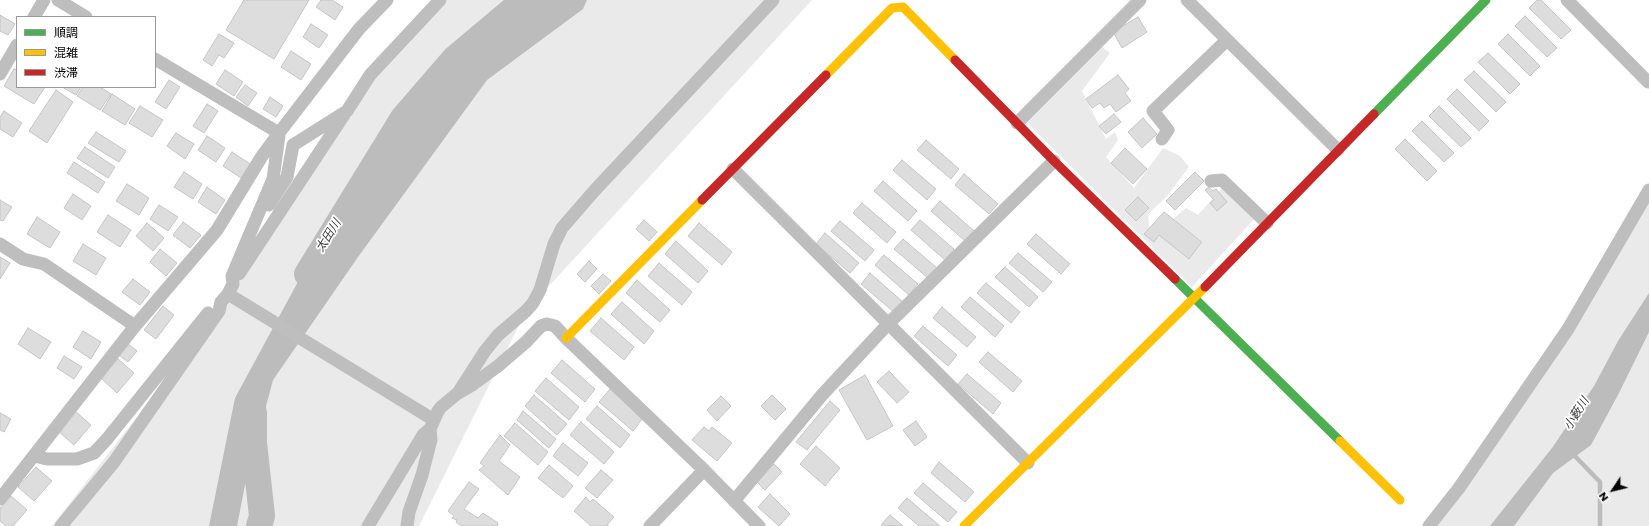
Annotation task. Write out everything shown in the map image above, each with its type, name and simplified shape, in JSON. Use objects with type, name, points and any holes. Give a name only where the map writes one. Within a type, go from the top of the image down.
[{"type":"street","points":[[35,16],[44,0]]},
{"type":"street","points":[[58,0],[84,16]]},
{"type":"street","points":[[0,499],[135,326],[216,230],[262,156],[359,28],[387,0]]},
{"type":"street","points":[[61,526],[114,462],[219,311],[370,75],[440,0]]},
{"type":"street","points":[[458,393],[485,351],[498,336],[533,303],[540,290],[554,244],[562,228],[773,0]]},
{"type":"street","points":[[1016,123],[1140,0]]},
{"type":"street","points":[[1187,0],[1338,150]]},
{"type":"street","points":[[964,526],[1194,298],[1486,0]]},
{"type":"street","points":[[1567,0],[1648,82]]},
{"type":"street","points":[[566,338],[892,8],[903,6],[1054,161],[1400,500]]},
{"type":"street","points":[[1162,139],[1168,130],[1153,112],[1227,40]]},
{"type":"street","points":[[0,74],[16,47]]},
{"type":"street","points":[[156,60],[279,134]]},
{"type":"street","points":[[249,235],[286,177],[293,145],[347,110]]},
{"type":"street","points":[[34,456],[47,459],[77,459],[94,453],[107,439],[214,305],[229,294],[232,276],[273,179],[279,134]]},
{"type":"street","points":[[734,501],[822,394],[888,324],[1054,161]]},
{"type":"street","points":[[733,169],[1028,463]]},
{"type":"street","points":[[1211,181],[1222,180],[1267,223]]},
{"type":"street","points":[[1429,526],[1459,488],[1568,329],[1649,190]]},
{"type":"street","points":[[0,244],[23,259],[44,264],[135,326]]},
{"type":"street","points":[[229,294],[430,421]]},
{"type":"street","points":[[368,526],[430,421],[438,411],[458,393],[472,385],[498,366],[526,342],[541,326],[547,324],[555,326],[704,470],[759,526]]},
{"type":"street","points":[[407,526],[409,512],[422,475],[431,440],[430,421]]},
{"type":"street","points":[[650,526],[704,470]]},
{"type":"shaded area","points":[[440,0],[812,0],[526,311],[419,526],[52,526],[219,311],[370,75]]},
{"type":"shaded area","points":[[1097,43],[1110,53],[1082,91],[1106,139],[1115,132],[1118,140],[1106,157],[1134,188],[1163,148],[1180,156],[1189,167],[1167,196],[1148,214],[1149,226],[1189,259],[1203,242],[1173,219],[1186,208],[1198,215],[1223,187],[1255,218],[1192,287],[1025,121]]},
{"type":"shaded area","points":[[1649,195],[1649,526],[1427,526],[1479,458]]},
{"type":"water","points":[[518,0],[587,0],[583,9],[487,80],[358,257],[273,380],[245,485],[237,526],[209,526],[235,398],[300,278],[417,117]]},
{"type":"water","name":"小薮川","points":[[1649,293],[1649,332],[1591,445],[1553,473],[1514,526],[1490,526],[1552,448],[1594,386],[1618,341]]},
{"type":"building","points":[[244,0],[309,0],[274,59],[226,30]]},
{"type":"building","points":[[321,0],[332,0],[343,7],[335,20],[316,7]]},
{"type":"building","points":[[1537,0],[1541,0],[1571,30],[1561,39],[1529,8]]},
{"type":"building","points":[[0,15],[15,24],[8,35],[0,31]]},
{"type":"building","points":[[1525,16],[1557,48],[1547,57],[1515,26]]},
{"type":"building","points":[[1138,17],[1147,32],[1122,48],[1113,32]]},
{"type":"building","points":[[311,24],[328,35],[319,48],[303,37]]},
{"type":"building","points":[[219,34],[234,43],[224,58],[219,55],[212,66],[203,60]]},
{"type":"building","points":[[1508,34],[1540,66],[1530,76],[1498,44]]},
{"type":"building","points":[[291,51],[311,64],[301,80],[281,67]]},
{"type":"building","points":[[1488,53],[1520,84],[1510,94],[1478,62]]},
{"type":"building","points":[[14,69],[16,70],[16,88],[44,88],[34,104],[4,86]]},
{"type":"building","points":[[225,70],[243,82],[234,96],[216,84]]},
{"type":"building","points":[[1474,71],[1506,102],[1496,112],[1464,80]]},
{"type":"building","points":[[1118,75],[1129,89],[1125,93],[1131,101],[1116,112],[1110,104],[1104,108],[1100,103],[1092,108],[1086,99]]},
{"type":"building","points":[[169,80],[180,87],[166,109],[155,102]]},
{"type":"building","points":[[245,85],[257,93],[248,106],[236,97]]},
{"type":"building","points":[[64,88],[80,88],[76,95]]},
{"type":"building","points":[[82,88],[102,88],[111,94],[100,110],[77,96]]},
{"type":"building","points":[[1457,89],[1489,121],[1479,131],[1447,99]]},
{"type":"building","points":[[56,90],[73,102],[47,143],[29,131]]},
{"type":"building","points":[[112,94],[135,109],[125,125],[102,111]]},
{"type":"building","points":[[270,97],[283,106],[276,117],[263,109]]},
{"type":"building","points":[[207,104],[218,111],[204,133],[193,126]]},
{"type":"building","points":[[140,106],[163,120],[152,137],[129,123]]},
{"type":"building","points":[[1439,106],[1471,138],[1461,147],[1429,116]]},
{"type":"building","points":[[4,111],[22,123],[13,137],[0,129],[0,117]]},
{"type":"building","points":[[1114,114],[1121,122],[1106,134],[1099,126]]},
{"type":"building","points":[[1143,118],[1157,134],[1142,148],[1128,132]]},
{"type":"building","points":[[1422,121],[1454,153],[1444,162],[1412,131]]},
{"type":"building","points":[[96,132],[126,151],[119,162],[88,143]]},
{"type":"building","points":[[176,133],[194,144],[185,159],[167,146]]},
{"type":"building","points":[[207,136],[225,148],[216,162],[198,150]]},
{"type":"building","points":[[1405,139],[1437,171],[1427,181],[1395,149]]},
{"type":"building","points":[[926,140],[959,169],[951,179],[917,150]]},
{"type":"building","points":[[85,147],[115,167],[108,178],[77,158]]},
{"type":"building","points":[[1125,148],[1147,169],[1133,184],[1111,163]]},
{"type":"building","points":[[232,152],[250,164],[241,178],[223,166]]},
{"type":"building","points":[[902,160],[936,189],[927,200],[893,170]]},
{"type":"building","points":[[74,162],[105,182],[98,193],[67,173]]},
{"type":"building","points":[[184,172],[202,184],[193,199],[174,187]]},
{"type":"building","points":[[1195,172],[1204,181],[1175,210],[1166,201]]},
{"type":"building","points":[[964,174],[998,204],[989,214],[955,185]]},
{"type":"building","points":[[883,181],[917,211],[908,221],[874,191]]},
{"type":"building","points":[[127,184],[149,198],[139,215],[116,201]]},
{"type":"building","points":[[207,187],[225,200],[216,214],[198,202]]},
{"type":"building","points":[[1209,187],[1213,191],[1216,189],[1227,202],[1217,211],[1210,203],[1214,200],[1205,190]]},
{"type":"building","points":[[73,194],[91,206],[82,220],[64,208]]},
{"type":"building","points":[[1138,197],[1149,208],[1136,221],[1125,210]]},
{"type":"building","points":[[0,200],[12,207],[3,221],[0,220]]},
{"type":"building","points":[[940,201],[974,231],[965,241],[931,211]]},
{"type":"building","points":[[862,203],[896,232],[887,243],[853,213]]},
{"type":"building","points":[[159,205],[178,217],[168,231],[150,219]]},
{"type":"building","points":[[1164,212],[1202,242],[1189,259],[1159,235],[1154,242],[1144,234]]},
{"type":"building","points":[[108,215],[131,230],[120,247],[97,232]]},
{"type":"building","points":[[37,217],[60,232],[50,248],[27,234]]},
{"type":"building","points":[[644,220],[657,232],[649,241],[636,229]]},
{"type":"building","points":[[920,220],[954,249],[945,260],[911,230]]},
{"type":"building","points":[[840,221],[874,250],[865,261],[831,231]]},
{"type":"building","points":[[183,222],[201,235],[190,248],[173,235]]},
{"type":"building","points":[[147,223],[164,238],[153,251],[136,236]]},
{"type":"building","points":[[699,223],[732,252],[722,265],[688,236]]},
{"type":"building","points":[[825,233],[859,263],[850,273],[816,244]]},
{"type":"building","points":[[1036,234],[1070,264],[1061,274],[1027,244]]},
{"type":"building","points":[[903,239],[937,268],[928,278],[894,249]]},
{"type":"building","points":[[676,241],[708,271],[698,283],[665,254]]},
{"type":"building","points":[[83,244],[106,258],[96,275],[73,261]]},
{"type":"building","points":[[160,249],[177,263],[166,276],[150,262]]},
{"type":"building","points":[[1018,253],[1052,282],[1043,292],[1009,263]]},
{"type":"building","points":[[884,255],[918,284],[909,295],[875,265]]},
{"type":"building","points":[[0,257],[10,263],[0,279]]},
{"type":"building","points":[[589,261],[597,269],[585,282],[577,274]]},
{"type":"building","points":[[659,263],[692,292],[682,305],[648,276]]},
{"type":"building","points":[[1005,267],[1038,297],[1029,307],[995,277]]},
{"type":"building","points":[[870,273],[904,303],[895,313],[861,284]]},
{"type":"building","points":[[603,274],[611,281],[599,294],[591,286]]},
{"type":"building","points":[[133,279],[150,292],[140,305],[122,292]]},
{"type":"building","points":[[637,280],[670,310],[660,322],[626,293]]},
{"type":"building","points":[[986,283],[1020,312],[1011,323],[977,293]]},
{"type":"building","points":[[970,297],[1004,326],[995,337],[961,307]]},
{"type":"building","points":[[622,302],[654,331],[644,344],[611,314]]},
{"type":"building","points":[[163,306],[174,315],[156,339],[144,330]]},
{"type":"building","points":[[942,307],[976,337],[967,347],[933,318]]},
{"type":"building","points":[[601,318],[634,347],[624,360],[590,331]]},
{"type":"building","points":[[923,326],[957,355],[948,366],[914,336]]},
{"type":"building","points":[[28,328],[51,342],[40,359],[18,344]]},
{"type":"building","points":[[83,331],[101,342],[91,359],[73,347]]},
{"type":"building","points":[[128,344],[137,351],[128,362],[119,355]]},
{"type":"building","points":[[988,352],[1022,381],[1013,392],[979,362]]},
{"type":"building","points":[[64,356],[82,367],[74,379],[57,368]]},
{"type":"building","points":[[118,359],[134,373],[117,393],[101,378]]},
{"type":"building","points":[[562,360],[595,389],[585,402],[551,373]]},
{"type":"building","points":[[889,371],[909,392],[897,403],[877,382]]},
{"type":"building","points":[[967,374],[1001,403],[993,414],[958,384]]},
{"type":"building","points":[[865,375],[893,426],[867,440],[839,390]]},
{"type":"building","points":[[546,378],[579,407],[569,420],[535,391]]},
{"type":"building","points":[[610,389],[643,418],[633,431],[599,402]]},
{"type":"building","points":[[534,395],[567,424],[557,435],[525,406]]},
{"type":"building","points":[[772,395],[786,409],[775,420],[761,406]]},
{"type":"building","points":[[721,396],[731,406],[717,421],[707,410]]},
{"type":"building","points":[[830,401],[840,410],[807,450],[796,442]]},
{"type":"building","points":[[597,406],[630,435],[620,448],[586,419]]},
{"type":"building","points":[[75,411],[91,425],[74,445],[58,431]]},
{"type":"building","points":[[523,411],[556,439],[549,448],[517,420]]},
{"type":"building","points":[[0,413],[11,419],[4,432],[0,430]]},
{"type":"building","points":[[916,421],[927,437],[915,446],[903,430]]},
{"type":"building","points":[[581,422],[614,452],[604,464],[570,435]]},
{"type":"building","points":[[515,423],[548,452],[538,465],[504,436]]},
{"type":"building","points":[[704,427],[709,431],[712,427],[732,443],[717,461],[692,440]]},
{"type":"building","points":[[500,435],[510,445],[499,461],[520,477],[508,495],[479,470],[484,466],[480,463]]},
{"type":"building","points":[[563,443],[588,463],[578,476],[553,456]]},
{"type":"building","points":[[816,446],[840,468],[825,486],[800,464]]},
{"type":"building","points":[[939,462],[974,492],[965,502],[931,473]]},
{"type":"building","points":[[774,464],[782,472],[765,490],[757,482]]},
{"type":"building","points":[[549,465],[573,486],[563,498],[538,478]]},
{"type":"building","points":[[36,467],[52,481],[34,501],[18,487]]},
{"type":"building","points":[[601,470],[613,480],[597,498],[585,488]]},
{"type":"building","points":[[469,482],[479,489],[464,509],[478,518],[483,513],[498,523],[497,526],[461,526],[456,522],[457,520],[452,518],[454,516],[448,511]]},
{"type":"building","points":[[923,483],[957,512],[948,522],[914,493]]},
{"type":"building","points":[[770,494],[790,514],[779,526],[758,507]]},
{"type":"building","points":[[11,496],[27,510],[13,526],[6,526],[0,521],[0,508]]},
{"type":"building","points":[[586,497],[590,502],[593,499],[614,517],[607,525],[609,526],[591,526],[574,511]]},
{"type":"building","points":[[907,498],[940,526],[919,526],[898,508]]},
{"type":"building","points":[[890,515],[903,526],[881,525]]},
{"type":"waterway","name":"太田川","points":[[307,274],[403,118],[454,59],[524,0]]},
{"type":"waterway","name":"太田川","points":[[254,413],[254,443],[262,516],[259,526]]},
{"type":"waterway","points":[[1572,453],[1600,482],[1600,526]]},
{"type":"traffic: fast","points":[[1374,114],[1486,0]]},
{"type":"traffic: fast","points":[[1175,279],[1340,441]]},
{"type":"traffic: slow","points":[[826,75],[892,8],[903,7],[955,60]]},
{"type":"traffic: slow","points":[[566,338],[702,200]]},
{"type":"traffic: slow","points":[[964,526],[1205,287]]},
{"type":"traffic: slow","points":[[1340,441],[1400,500]]},
{"type":"traffic: jam","points":[[955,60],[1054,161],[1175,279]]},
{"type":"traffic: jam","points":[[702,200],[826,75]]},
{"type":"traffic: jam","points":[[1205,287],[1374,114]]}]
